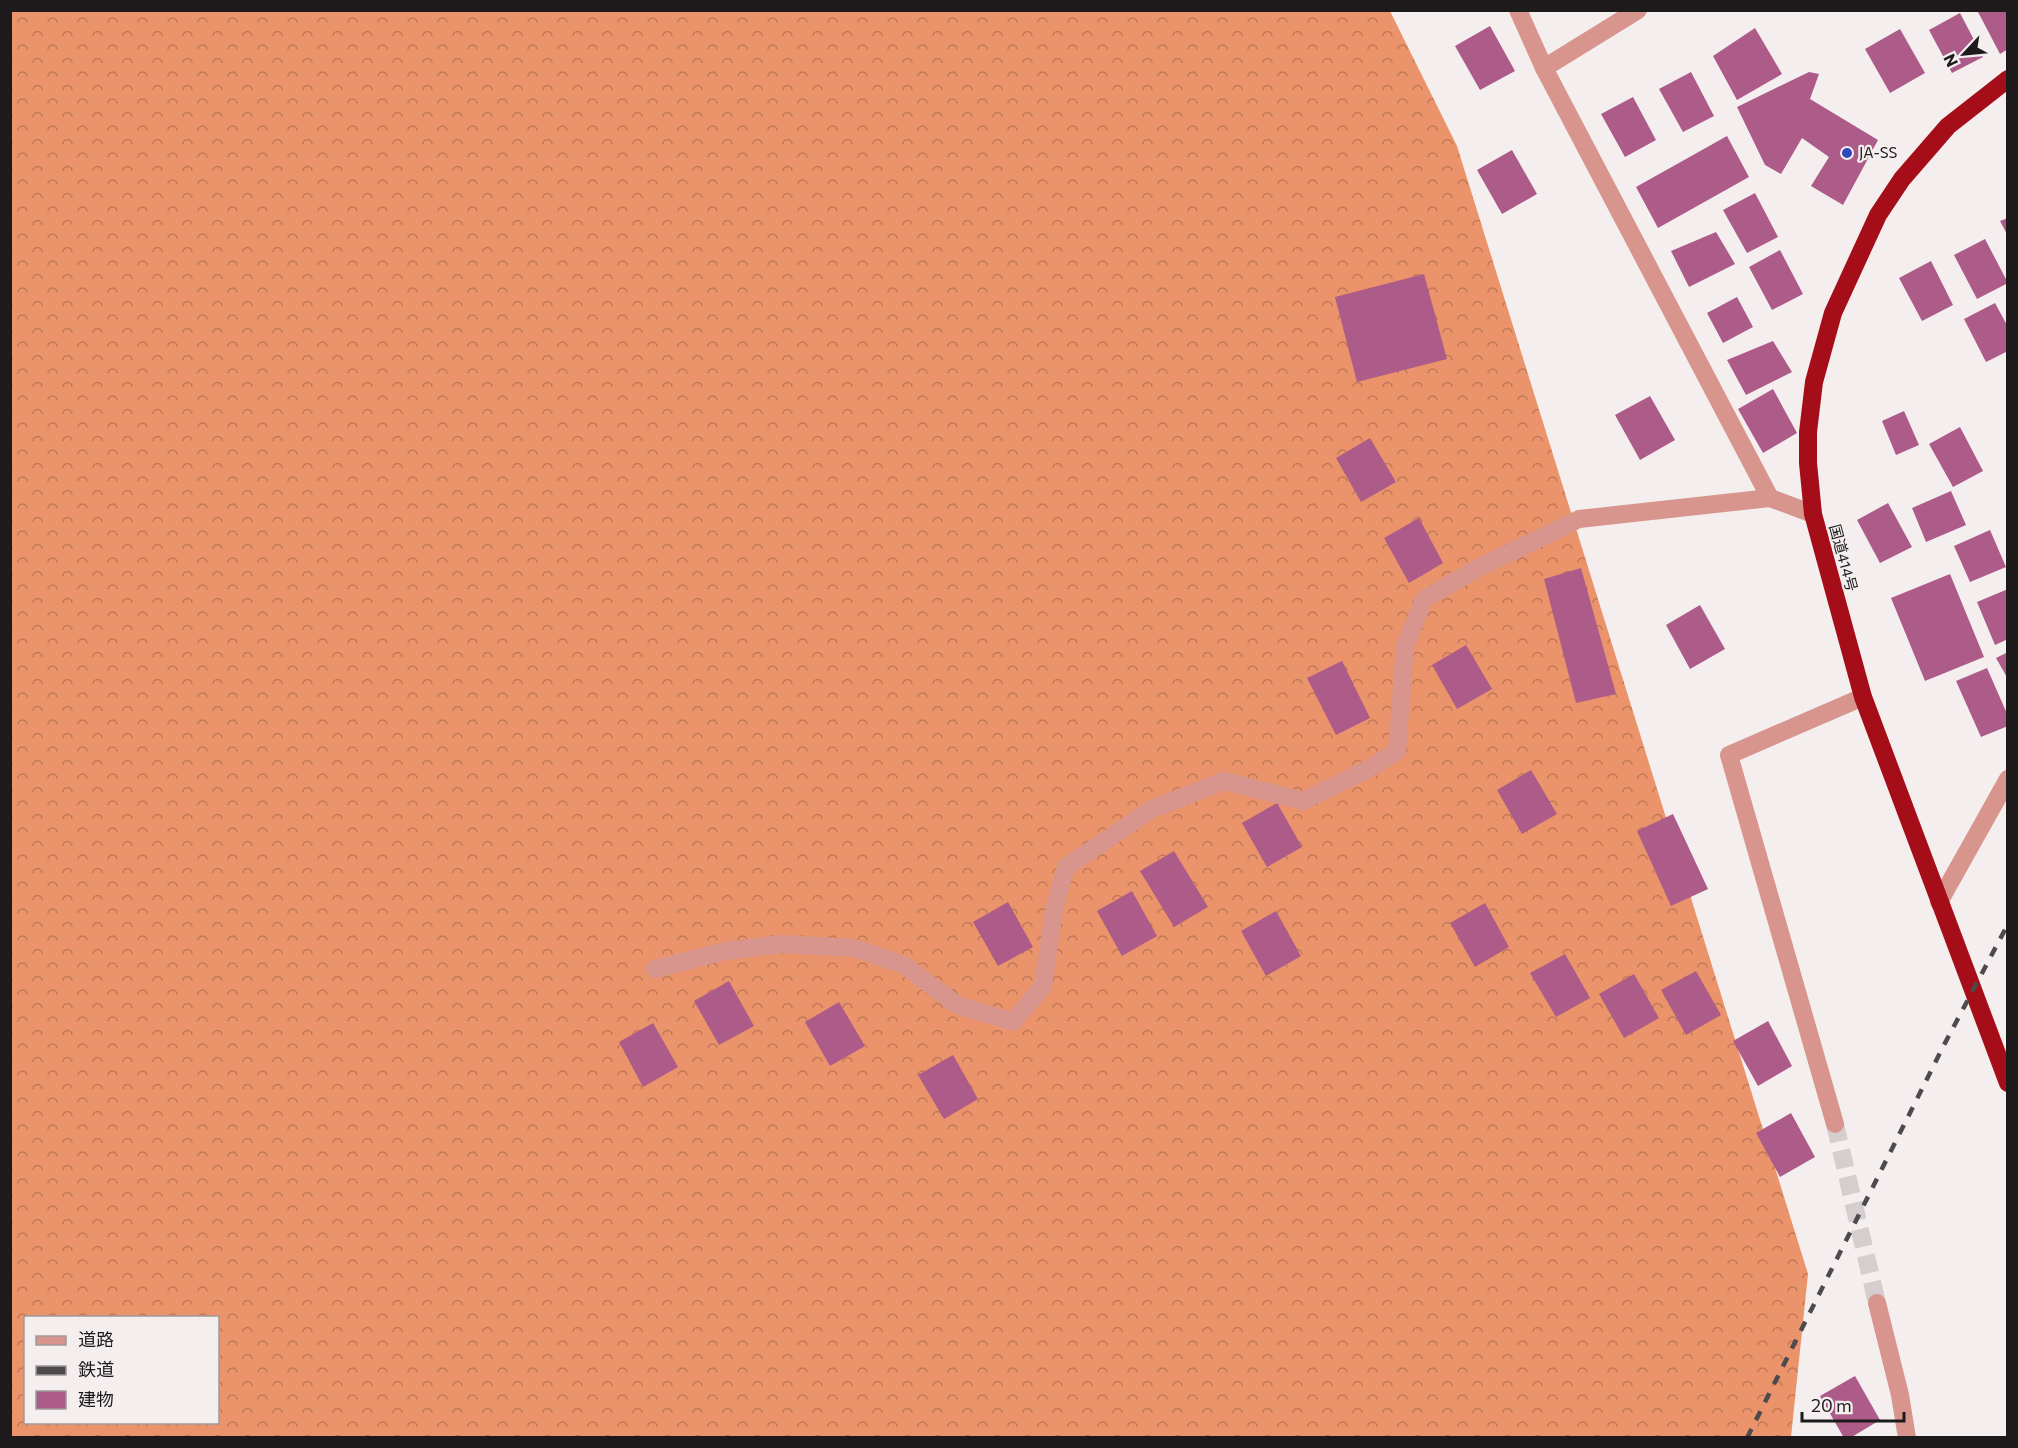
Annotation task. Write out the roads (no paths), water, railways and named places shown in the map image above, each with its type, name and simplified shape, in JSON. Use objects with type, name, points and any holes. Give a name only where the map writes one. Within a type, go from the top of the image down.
[{"type":"highway","name":"国道414号","points":[[2007,79],[1948,126],[1902,179],[1878,216],[1833,313],[1814,382],[1808,432],[1808,463],[1813,514],[1863,697],[2007,1083]]},
{"type":"street","points":[[1518,10],[1544,68],[1770,498]]},
{"type":"street","points":[[1544,68],[1638,10]]},
{"type":"street","points":[[655,969],[725,951],[781,944],[854,948],[904,965],[957,1005],[1013,1022],[1043,986],[1053,910],[1066,867],[1152,809],[1224,781],[1303,801],[1372,767],[1397,751],[1405,646],[1424,598],[1480,567],[1579,519],[1770,498],[1813,514]]},
{"type":"street","points":[[1835,1124],[1729,755],[1863,697]]},
{"type":"street","points":[[1940,902],[2007,779]]},
{"type":"street","points":[[1877,1303],[1908,1437]]},
{"type":"tunnel","points":[[1835,1124],[1877,1303]]},
{"type":"railway","points":[[1747,1438],[1944,1045],[2008,924]]},
{"type":"place","name":"JA-SS","points":[[1847,153]]}]
